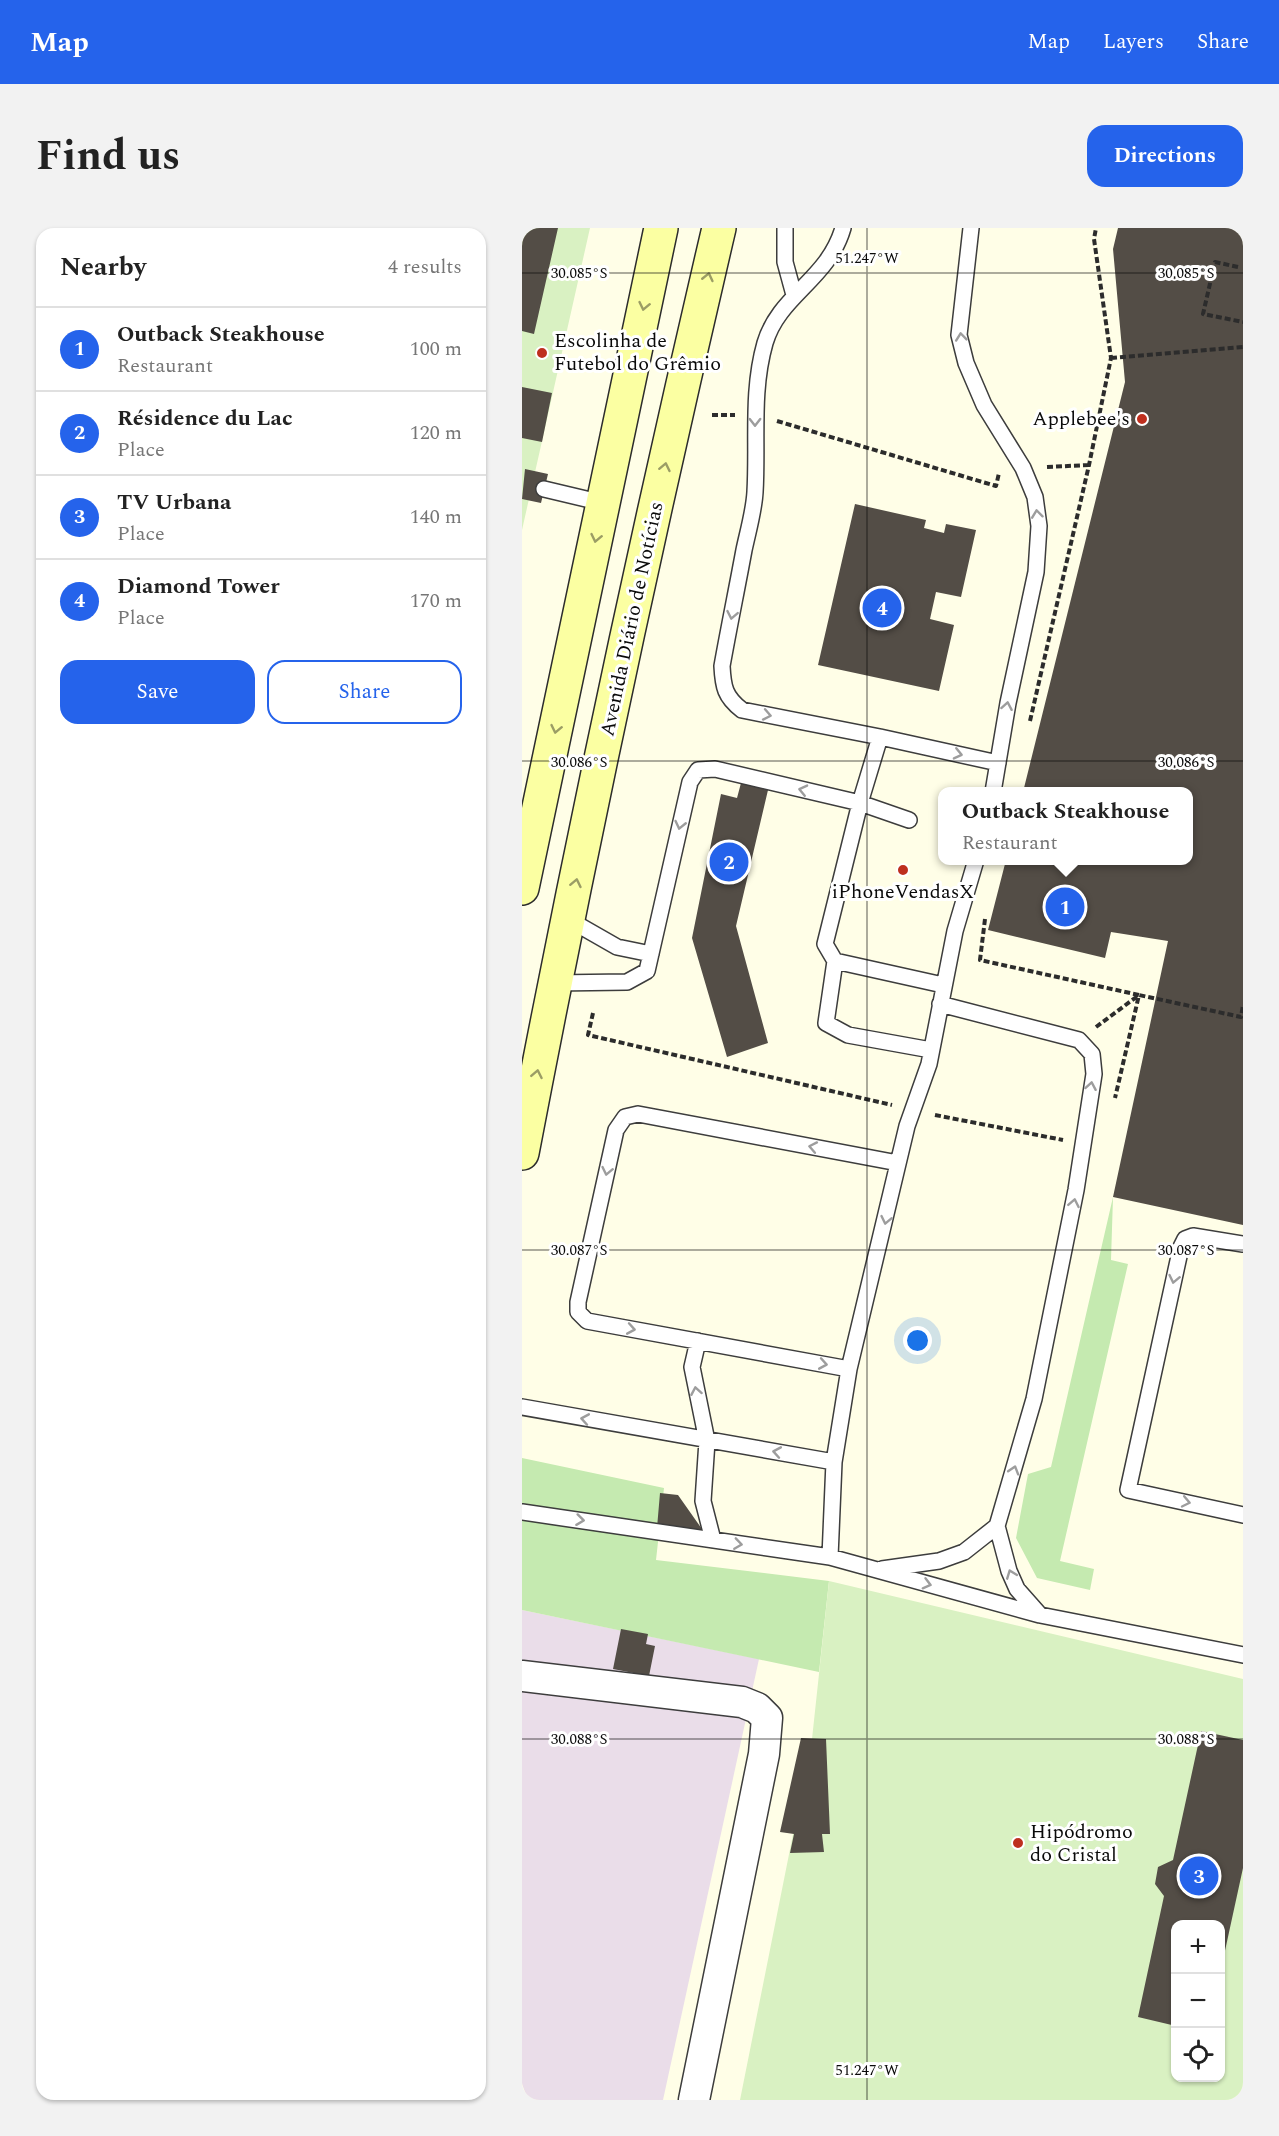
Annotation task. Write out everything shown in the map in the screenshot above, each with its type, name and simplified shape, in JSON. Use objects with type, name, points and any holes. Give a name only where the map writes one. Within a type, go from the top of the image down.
[{"type":"main road","points":[[522,888],[661,228]]},
{"type":"main road","name":"Avenida Diário de Notícias","points":[[522,1153],[554,983],[719,228]]},
{"type":"street","points":[[522,1676],[742,1702],[757,1708],[767,1719],[764,1754],[694,2100]]},
{"type":"lane","points":[[785,228],[785,262],[794,295]]},
{"type":"lane","points":[[843,228],[830,257],[820,271],[794,295],[774,321],[765,342],[754,415],[755,493],[722,666],[723,685],[728,699],[742,710],[880,736],[998,763]]},
{"type":"lane","points":[[971,228],[959,335],[966,363],[984,405],[1023,468],[1036,506],[1039,526],[1036,572],[1008,703],[994,787]]},
{"type":"lane","points":[[544,489],[603,503]]},
{"type":"lane","points":[[880,736],[860,803],[825,944],[835,961],[826,1023],[848,1035],[930,1057]]},
{"type":"lane","points":[[554,983],[627,982],[647,972],[690,782],[698,770],[715,769],[860,803],[909,820]]},
{"type":"lane","points":[[830,1557],[834,1461],[849,1369],[907,1126],[930,1057],[955,931],[975,865]]},
{"type":"lane","points":[[568,919],[617,947],[651,954]]},
{"type":"lane","points":[[835,961],[943,985]]},
{"type":"lane","points":[[940,1004],[1079,1040],[1092,1054],[1094,1074],[1076,1190],[1034,1400],[997,1526],[1009,1571],[1017,1589],[1040,1615]]},
{"type":"lane","points":[[849,1369],[587,1321],[578,1312],[616,1130],[625,1117],[638,1114],[898,1163]]},
{"type":"lane","points":[[1243,1244],[1193,1236],[1185,1239],[1181,1246],[1128,1490],[1243,1515]]},
{"type":"lane","points":[[698,1341],[692,1367],[707,1440],[703,1501],[713,1540]]},
{"type":"lane","points":[[522,1407],[834,1461]]},
{"type":"lane","points":[[522,1512],[830,1557],[1040,1615],[1243,1655]]},
{"type":"lane","points":[[875,1570],[939,1561],[964,1552],[997,1526]]},
{"type":"path","points":[[1028,733],[1111,358],[1094,239],[1096,228]]},
{"type":"path","points":[[1238,267],[1215,262],[1203,314],[1243,322]]},
{"type":"path","points":[[1111,358],[1243,347]]},
{"type":"path","points":[[712,415],[754,415],[996,486],[1002,463],[1023,468],[1089,465]]},
{"type":"path","points":[[1079,1040],[1139,995],[1240,1017],[1243,1005]]},
{"type":"shaded area","points":[[522,1610],[759,1659],[663,2100],[528,2100],[522,2084]]},
{"type":"green space","name":"Escolinha de Futebol do Grêmio","points":[[522,228],[590,228],[522,530]]},
{"type":"green space","points":[[1113,1197],[1111,1260],[1128,1264],[1060,1561],[1094,1569],[1090,1590],[1037,1578],[1016,1538],[1028,1474],[1051,1467]]},
{"type":"green space","points":[[522,1458],[664,1488],[656,1560],[829,1581],[819,1672],[522,1610]]},
{"type":"green space","name":"Hipódromo do Cristal","points":[[829,1581],[1243,1679],[1243,2100],[740,2100],[812,1739]]},
{"type":"building","points":[[522,228],[558,228],[534,334],[522,331]]},
{"type":"building","points":[[1118,228],[1243,228],[1243,1225],[1113,1197],[1168,941],[1111,932],[1105,958],[988,930],[1005,865],[1193,865],[1193,787],[1024,787],[1125,382],[1113,249]]},
{"type":"building","points":[[522,387],[552,393],[542,442],[522,438]]},
{"type":"building","points":[[525,469],[548,474],[541,503],[522,499]]},
{"type":"building","points":[[855,504],[926,520],[924,528],[944,533],[946,524],[976,530],[961,597],[936,592],[930,619],[954,625],[939,691],[818,665]]},
{"type":"building","points":[[741,783],[768,790],[736,926],[768,1043],[727,1057],[692,938],[721,794],[737,798]]},
{"type":"building","points":[[660,1493],[678,1495],[709,1539],[657,1528]]},
{"type":"building","points":[[621,1629],[648,1634],[646,1644],[655,1646],[649,1676],[613,1669]]},
{"type":"building","points":[[1201,1731],[1243,1740],[1243,1868],[1225,1951],[1225,1920],[1171,1920],[1171,2025],[1138,2017],[1164,1896],[1155,1884],[1158,1867],[1173,1860]]},
{"type":"building","points":[[801,1738],[826,1739],[830,1834],[822,1834],[824,1852],[790,1853],[794,1834],[780,1832]]},
{"type":"place","name":"Escolinha de Futebol do Grêmio","points":[[542,353]]},
{"type":"place","name":"Applebee's","points":[[1142,419]]},
{"type":"place","name":"Diamond Tower","points":[[882,608]]},
{"type":"place","name":"Résidence du Lac","points":[[729,862]]},
{"type":"place","name":"iPhoneVendasX","points":[[903,870]]},
{"type":"place","name":"Outback Steakhouse","points":[[1065,907]]},
{"type":"place","name":"Hipódromo do Cristal","points":[[1018,1843]]},
{"type":"place","name":"TV Urbana","points":[[1199,1876]]}]
